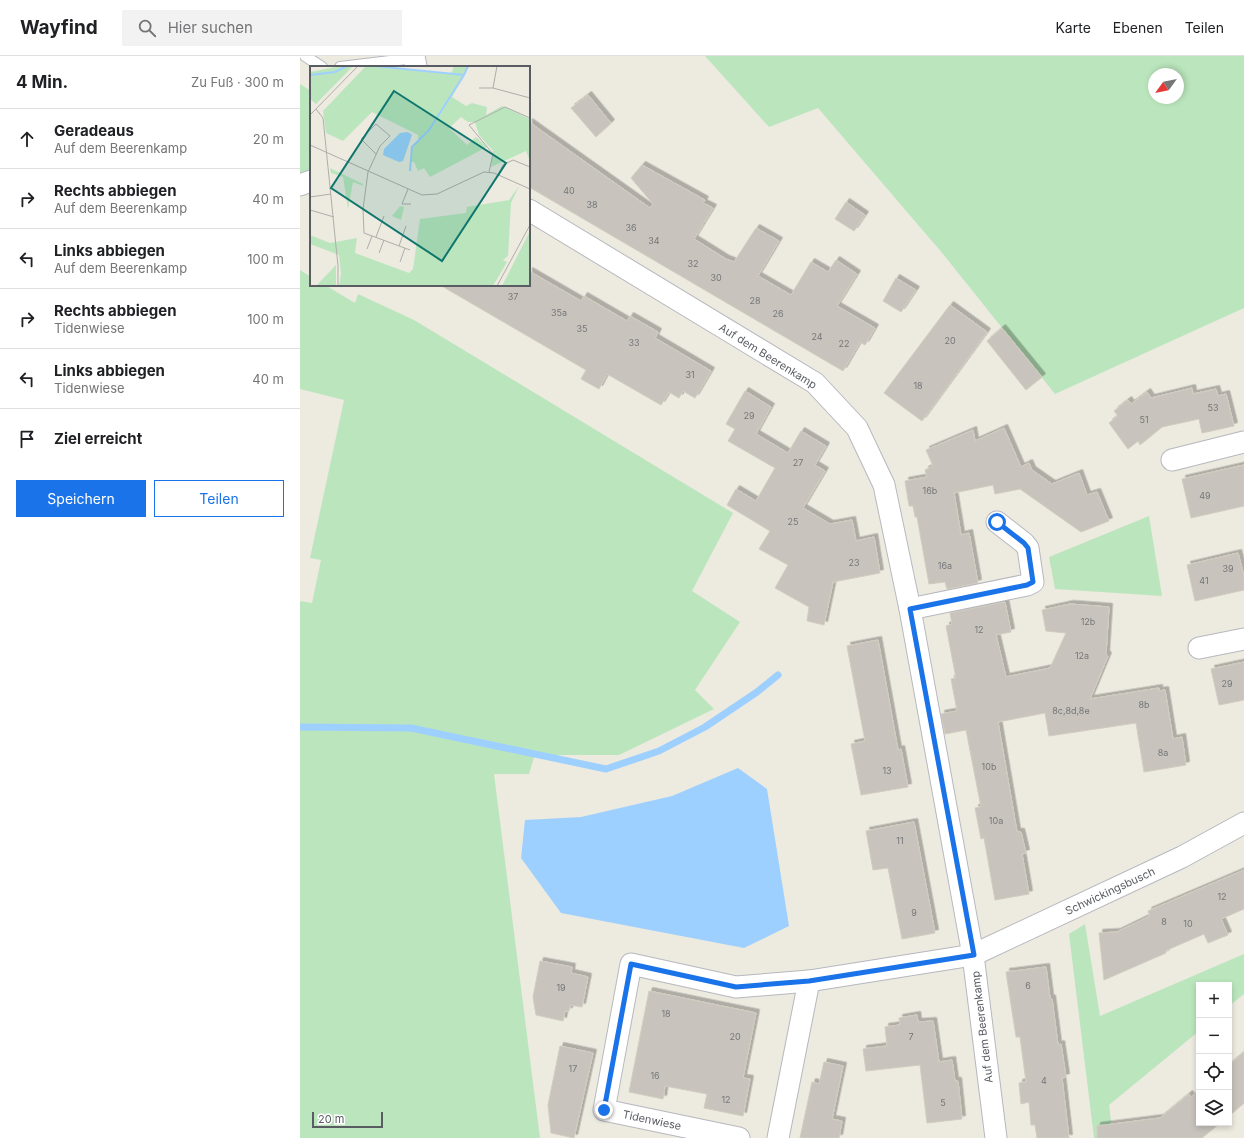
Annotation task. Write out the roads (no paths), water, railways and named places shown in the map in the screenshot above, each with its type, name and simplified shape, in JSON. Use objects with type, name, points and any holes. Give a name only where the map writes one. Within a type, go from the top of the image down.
[{"type":"street","points":[[300,185],[310,181]]},
{"type":"street","name":"Auf dem Beerenkamp","points":[[530,211],[815,383],[857,428],[884,485],[910,609],[974,955],[996,1138]]},
{"type":"street","points":[[1172,460],[1244,442]]},
{"type":"street","points":[[910,609],[1027,585],[1033,582],[1028,548],[1024,543],[997,522]]},
{"type":"street","points":[[1199,648],[1244,639]]},
{"type":"street","name":"Schwickingsbusch","points":[[974,955],[1182,857],[1244,823]]},
{"type":"street","name":"Tidenwiese","points":[[739,1138],[604,1110],[631,964],[736,987],[809,981],[974,955]]},
{"type":"street","points":[[778,1138],[809,981]]},
{"type":"lane","points":[[305,56],[320,66]]},
{"type":"lane","points":[[351,66],[415,60]]},
{"type":"water","points":[[738,768],[767,789],[789,926],[744,948],[561,913],[521,858],[525,820],[581,817],[672,796]]},
{"type":"waterway","points":[[300,727],[411,728],[606,769],[659,751],[705,727],[757,692],[778,675]]}]
